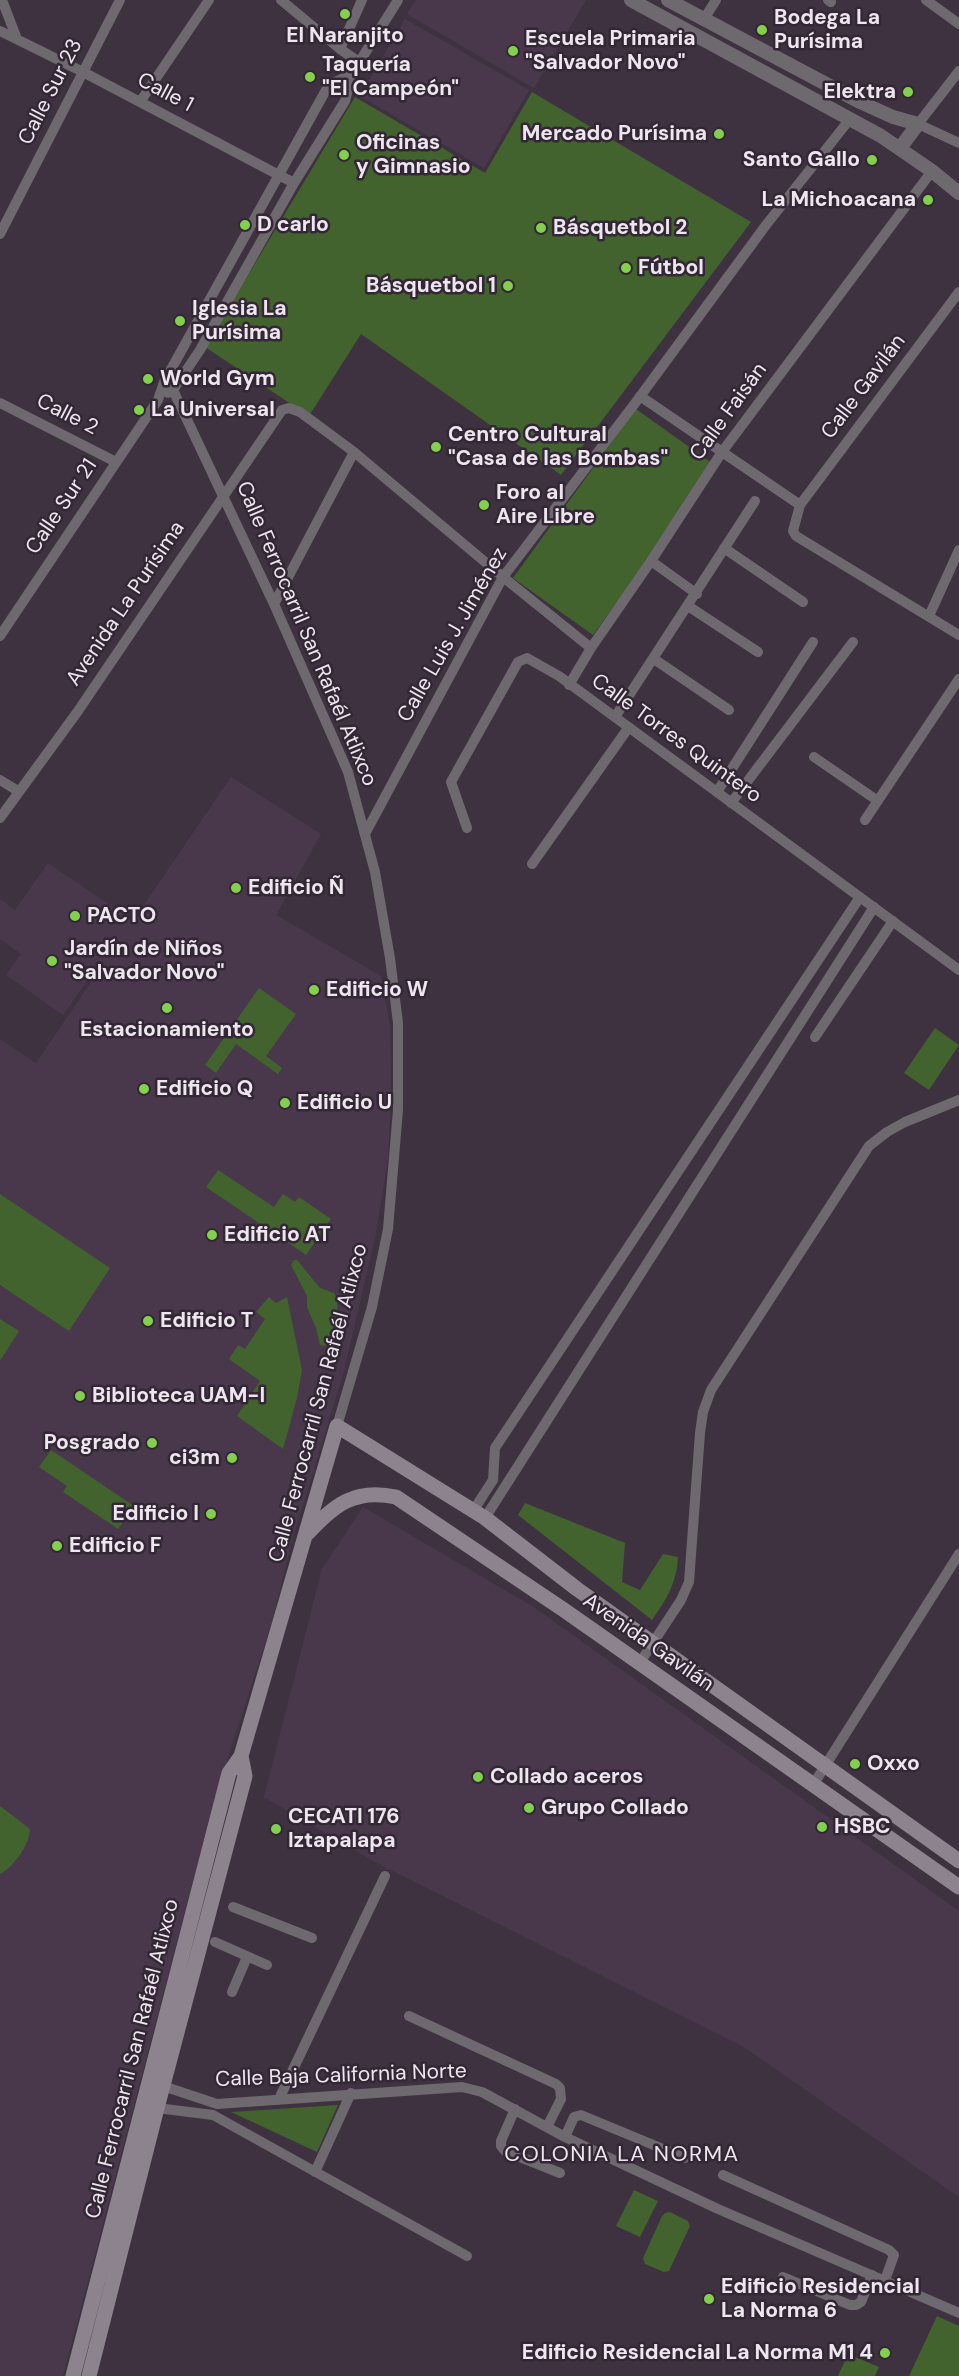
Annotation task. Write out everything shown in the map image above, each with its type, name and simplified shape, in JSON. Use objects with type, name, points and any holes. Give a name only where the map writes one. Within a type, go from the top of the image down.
[{"type":"main road","name":"Avenida Gavilán","points":[[337,1426],[479,1515],[653,1644],[959,1861]]},
{"type":"main road","name":"Calle Ferrocarril San Rafaél Atlixco","points":[[73,2376],[229,1773],[241,1756],[337,1426]]},
{"type":"main road","name":"Avenida Gavilán","points":[[306,1535],[329,1510],[342,1501],[382,1494],[396,1497],[564,1610],[959,1887]]},
{"type":"main road","name":"Calle Ferrocarril San Rafaél Atlixco","points":[[89,2376],[245,1776],[241,1756]]},
{"type":"street","points":[[2,0],[17,39]]},
{"type":"street","name":"Calle Sur 23","points":[[0,234],[120,0]]},
{"type":"street","points":[[140,102],[209,0]]},
{"type":"street","points":[[281,0],[359,62]]},
{"type":"street","points":[[340,49],[362,0]]},
{"type":"street","points":[[173,390],[200,350],[294,183],[345,100],[352,74],[398,0]]},
{"type":"street","points":[[631,0],[900,148],[959,193]]},
{"type":"street","points":[[668,0],[861,102],[959,143]]},
{"type":"street","points":[[704,19],[716,0]]},
{"type":"street","points":[[926,0],[959,24]]},
{"type":"street","name":"Calle 1","points":[[0,32],[83,72],[294,183]]},
{"type":"street","points":[[900,148],[959,71]]},
{"type":"street","name":"Calle Sur 21","points":[[0,636],[158,400],[164,382],[326,90],[331,84],[352,74]]},
{"type":"street","name":"Calle Luis J. Jiménez","points":[[365,834],[503,577],[766,225],[850,120]]},
{"type":"street","name":"Calle Faisán","points":[[569,685],[591,648],[722,452],[932,171]]},
{"type":"street","name":"Calle Gavilán","points":[[801,505],[959,292]]},
{"type":"street","name":"Calle Ferrocarril San Rafaél Atlixco","points":[[164,382],[173,390],[224,493],[348,772],[375,872],[392,969],[398,1023],[398,1110],[388,1229],[372,1306],[337,1426]]},
{"type":"street","name":"Calle Sur 21","points":[[158,400],[173,390]]},
{"type":"street","points":[[640,396],[801,505],[793,525],[796,536],[959,635]]},
{"type":"street","name":"Calle 2","points":[[0,403],[116,462]]},
{"type":"street","name":"Avenida La Purísima","points":[[0,819],[18,791],[78,711],[282,410],[289,408],[300,412],[354,452]]},
{"type":"street","points":[[274,604],[354,452],[591,648]]},
{"type":"street","points":[[615,717],[755,501]]},
{"type":"street","points":[[724,548],[803,602]]},
{"type":"street","points":[[929,616],[959,550]]},
{"type":"street","points":[[651,561],[696,594]]},
{"type":"street","points":[[688,606],[758,652]]},
{"type":"street","points":[[717,792],[813,642]]},
{"type":"street","points":[[731,803],[853,642]]},
{"type":"street","name":"Calle Torres Quintero","points":[[467,828],[451,782],[518,662],[527,658],[629,727],[959,970]]},
{"type":"street","points":[[654,659],[729,710]]},
{"type":"street","points":[[866,820],[959,679]]},
{"type":"street","points":[[532,864],[629,727]]},
{"type":"street","points":[[814,757],[878,801]]},
{"type":"street","points":[[0,780],[18,791]]},
{"type":"street","points":[[479,1515],[493,1480],[495,1448],[860,897]]},
{"type":"street","points":[[479,1515],[874,907]]},
{"type":"street","points":[[815,1036],[893,921]]},
{"type":"street","points":[[639,1664],[681,1600],[689,1582],[700,1433],[703,1413],[711,1390],[869,1146],[905,1122],[959,1100]]},
{"type":"street","points":[[813,1785],[959,1554]]},
{"type":"street","points":[[279,2099],[385,1876]]},
{"type":"street","points":[[233,1907],[312,1938]]},
{"type":"street","points":[[215,1942],[267,1965]]},
{"type":"street","points":[[232,1992],[248,1957]]},
{"type":"street","points":[[409,2016],[556,2084],[560,2088],[561,2099],[547,2127]]},
{"type":"street","name":"Calle Baja California Norte","points":[[146,2087],[163,2086],[215,2109],[279,2099],[351,2093],[462,2087],[482,2092],[565,2137],[718,2209],[959,2313]]},
{"type":"street","points":[[315,2172],[351,2093]]},
{"type":"street","points":[[140,2112],[157,2108],[215,2109],[315,2172],[467,2256]]},
{"type":"street","points":[[515,2109],[501,2146],[505,2151],[560,2174]]},
{"type":"street","points":[[565,2137],[574,2117],[580,2115],[685,2158]]},
{"type":"street","points":[[723,2175],[889,2250],[894,2255],[885,2280]]},
{"type":"street","points":[[783,2277],[856,2306],[861,2302],[872,2275]]},
{"type":"shaded area","name":"Escuela Primaria \"Salvador Novo\"","points":[[416,0],[586,0],[534,88],[407,14]]},
{"type":"shaded area","points":[[405,19],[529,90],[484,168],[360,96]]},
{"type":"shaded area","points":[[231,777],[321,834],[276,915],[381,976],[390,1026],[391,1097],[388,1158],[376,1234],[342,1379],[293,1537],[272,1622],[230,1751],[190,1892],[63,2376],[0,2376],[0,1039],[36,1063],[100,969],[68,946],[97,967],[63,1015],[6,975],[21,954],[0,939],[0,899],[15,910],[48,863],[133,921]]},
{"type":"shaded area","points":[[363,1507],[535,1608],[959,1911],[959,2197],[744,2047],[373,1861],[264,1797],[322,1569]]},
{"type":"green space","points":[[532,92],[751,222],[561,475],[361,334],[309,416],[205,347],[355,97],[485,173]]},
{"type":"green space","points":[[636,409],[716,466],[593,635],[513,578]]},
{"type":"green space","points":[[259,988],[296,1014],[266,1056],[282,1068],[278,1074],[236,1044],[216,1073],[205,1065]]},
{"type":"green space","points":[[935,1028],[959,1045],[929,1090],[904,1073]]},
{"type":"green space","points":[[218,1170],[274,1207],[283,1194],[295,1202],[299,1197],[331,1219],[306,1255],[206,1187]]},
{"type":"green space","points":[[0,1194],[110,1268],[69,1331],[0,1285]]},
{"type":"green space","points":[[294,1260],[297,1260],[320,1288],[334,1293],[337,1312],[327,1345],[320,1345],[307,1307],[307,1296],[291,1265]]},
{"type":"green space","points":[[269,1297],[276,1303],[287,1297],[302,1370],[283,1449],[237,1416],[260,1381],[229,1359],[238,1345],[245,1349],[265,1319],[256,1312]]},
{"type":"green space","points":[[0,1319],[19,1331],[0,1361]]},
{"type":"green space","points":[[51,1450],[134,1506],[118,1529],[63,1492],[67,1486],[39,1467]]},
{"type":"green space","points":[[525,1503],[625,1543],[622,1582],[640,1590],[663,1554],[678,1557],[670,1591],[652,1620],[518,1515]]},
{"type":"green space","points":[[0,1806],[30,1829],[27,1842],[20,1855],[10,1867],[0,1874]]},
{"type":"green space","points":[[338,2105],[317,2152],[231,2112]]},
{"type":"green space","points":[[634,2190],[658,2201],[640,2237],[616,2226]]},
{"type":"green space","points":[[670,2212],[688,2221],[690,2226],[669,2271],[664,2272],[645,2264],[643,2258],[662,2216]]},
{"type":"green space","points":[[937,2316],[959,2326],[959,2376],[909,2376]]},
{"type":"green space","points":[[848,2354],[879,2367],[875,2376],[838,2376]]},
{"type":"place","name":"El Naranjito","points":[[345,14]]},
{"type":"place","name":"Bodega La Purísima","points":[[762,30]]},
{"type":"place","name":"Escuela Primaria \"Salvador Novo\"","points":[[513,51]]},
{"type":"place","name":"Taquería \"El Campeón\"","points":[[310,77]]},
{"type":"place","name":"Elektra","points":[[908,92]]},
{"type":"place","name":"Mercado Purísima","points":[[719,134]]},
{"type":"place","name":"Oficinas y Gimnasio","points":[[344,155]]},
{"type":"place","name":"Santo Gallo","points":[[872,160]]},
{"type":"place","name":"La Michoacana","points":[[928,200]]},
{"type":"place","name":"D carlo","points":[[245,225]]},
{"type":"place","name":"Básquetbol 2","points":[[541,228]]},
{"type":"place","name":"Fútbol","points":[[626,268]]},
{"type":"place","name":"Básquetbol 1","points":[[508,286]]},
{"type":"place","name":"Iglesia La Purísima","points":[[180,321]]},
{"type":"place","name":"World Gym","points":[[148,379]]},
{"type":"place","name":"La Universal","points":[[139,410]]},
{"type":"place","name":"Centro Cultural \"Casa de las Bombas\"","points":[[436,447]]},
{"type":"place","name":"Foro al Aire Libre","points":[[484,505]]},
{"type":"place","name":"Edificio Ñ","points":[[236,888]]},
{"type":"place","name":"PACTO","points":[[75,916]]},
{"type":"place","name":"Jardín de Niños \"Salvador Novo\"","points":[[52,961]]},
{"type":"place","name":"Edificio W","points":[[314,990]]},
{"type":"place","name":"Estacionamiento","points":[[167,1008]]},
{"type":"place","name":"Edificio Q","points":[[144,1089]]},
{"type":"place","name":"Edificio U","points":[[285,1103]]},
{"type":"place","name":"Edificio AT","points":[[212,1235]]},
{"type":"place","name":"Edificio T","points":[[148,1321]]},
{"type":"place","name":"Biblioteca UAM-I","points":[[80,1396]]},
{"type":"place","name":"Posgrado","points":[[152,1443]]},
{"type":"place","name":"ci3m","points":[[232,1458]]},
{"type":"place","name":"Edificio I","points":[[211,1514]]},
{"type":"place","name":"Edificio F","points":[[57,1546]]},
{"type":"place","name":"Oxxo","points":[[855,1764]]},
{"type":"place","name":"Collado aceros","points":[[478,1777]]},
{"type":"place","name":"Grupo Collado","points":[[529,1808]]},
{"type":"place","name":"HSBC","points":[[822,1827]]},
{"type":"place","name":"CECATI 176 Iztapalapa","points":[[276,1829]]},
{"type":"place","name":"Edificio Residencial La Norma 6","points":[[709,2299]]},
{"type":"place","name":"Edificio Residencial La Norma M1 4","points":[[885,2353]]},
{"type":"district","name":"COLONIA LA NORMA","points":[[622,2155]]}]
